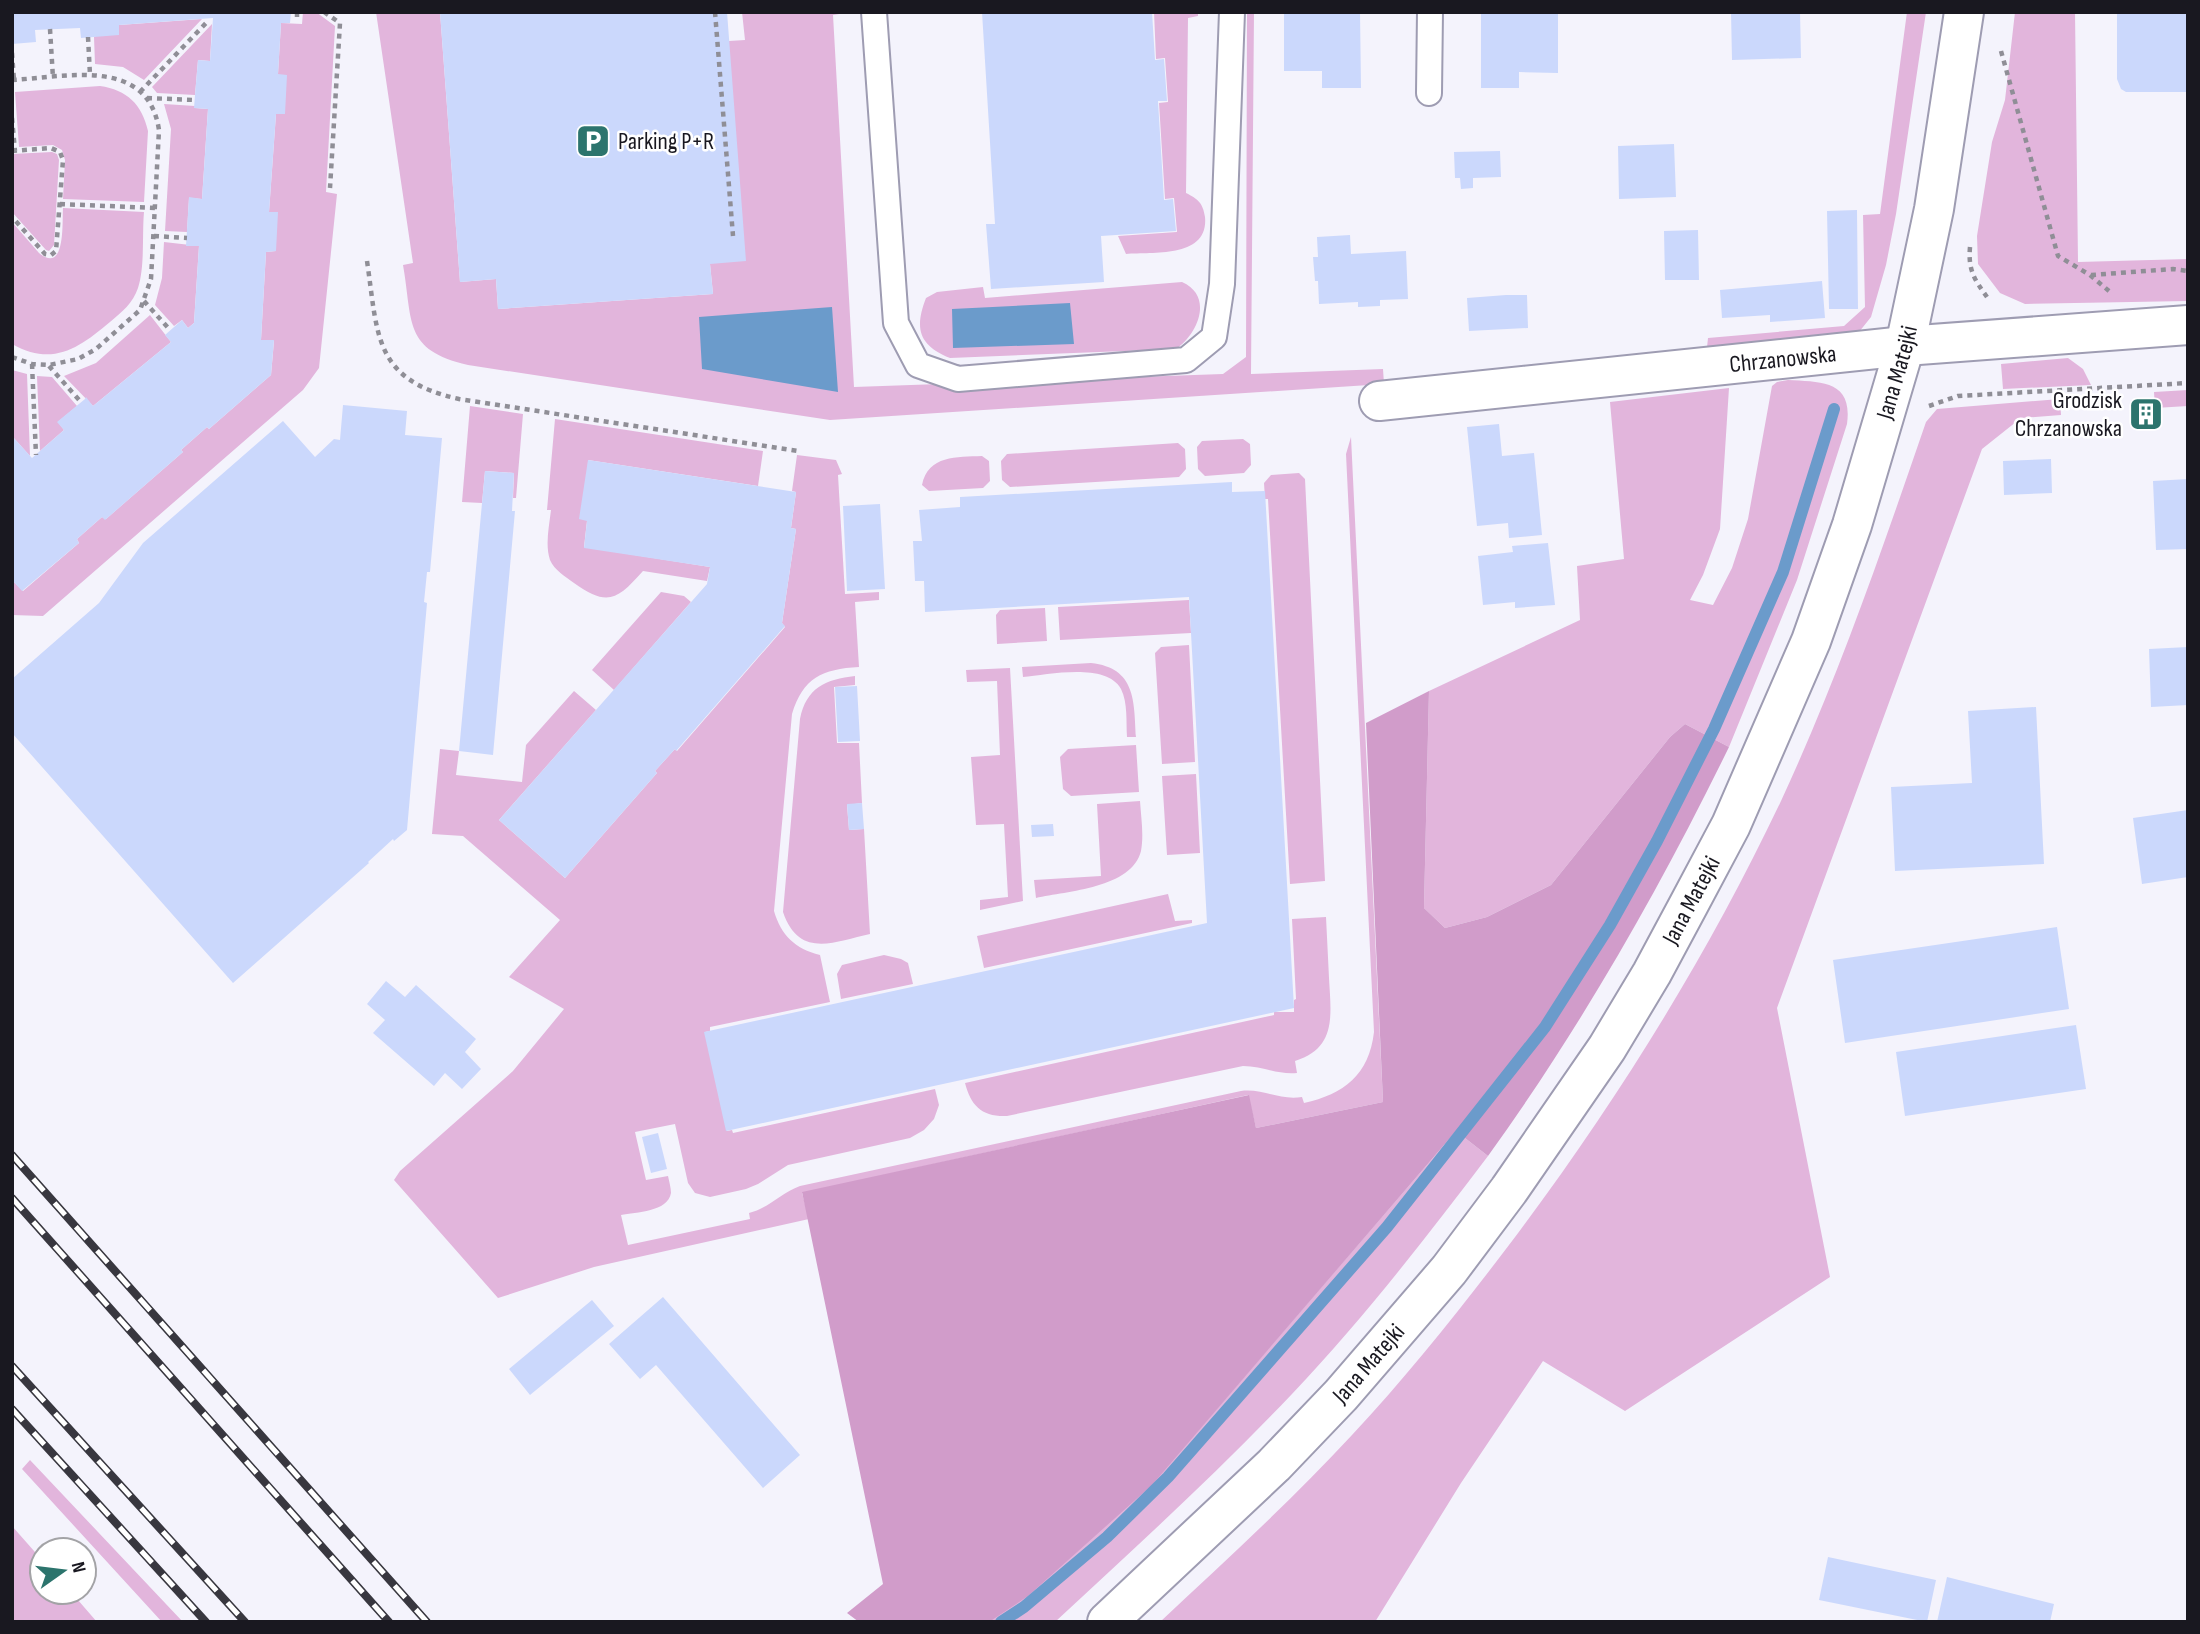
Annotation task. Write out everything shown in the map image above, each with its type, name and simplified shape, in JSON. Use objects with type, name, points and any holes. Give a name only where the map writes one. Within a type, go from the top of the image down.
[{"type":"street","name":"Jana Matejki","points":[[1107,1622],[1244,1494],[1341,1395],[1449,1270],[1516,1179],[1606,1048],[1652,974],[1731,825],[1811,641],[1852,525],[1905,346],[1934,209],[1964,12]]},
{"type":"street","name":"Chrzanowska","points":[[1379,401],[1905,346],[2188,325]]},
{"type":"lane","points":[[874,12],[896,323],[918,365],[958,379],[1185,360],[1214,337],[1222,284],[1232,12]]},
{"type":"lane","points":[[1429,93],[1430,12]]},
{"type":"path","points":[[324,12],[340,23],[330,188]]},
{"type":"path","points":[[715,12],[733,236]]},
{"type":"path","points":[[140,92],[207,19]]},
{"type":"path","points":[[50,29],[53,78]]},
{"type":"path","points":[[88,37],[90,75]]},
{"type":"path","points":[[2001,51],[2057,256],[2090,275],[2146,328]]},
{"type":"path","points":[[12,52],[13,80],[90,75],[120,78],[146,97],[156,115],[159,130],[151,279],[145,301],[134,316],[88,354],[69,362],[49,365],[32,364],[12,357]]},
{"type":"path","points":[[146,97],[195,100]]},
{"type":"path","points":[[12,118],[13,151],[51,148],[60,152],[63,160],[57,248],[51,254],[43,251],[12,217]]},
{"type":"path","points":[[60,204],[155,208]]},
{"type":"path","points":[[154,236],[187,238]]},
{"type":"path","points":[[1971,236],[1969,265],[1987,297]]},
{"type":"path","points":[[367,261],[377,331],[384,351],[395,368],[420,387],[459,399],[798,451]]},
{"type":"path","points":[[2090,275],[2173,269],[2188,271]]},
{"type":"path","points":[[145,301],[170,330]]},
{"type":"path","points":[[32,364],[36,455]]},
{"type":"path","points":[[49,365],[81,402]]},
{"type":"path","points":[[1923,411],[1936,402],[1958,396],[2188,383]]},
{"type":"shaded area","points":[[303,12],[316,12],[335,26],[326,192],[337,194],[319,368],[303,390],[43,616],[12,615],[12,580],[23,591],[79,543],[77,539],[102,517],[106,519],[183,452],[181,450],[207,427],[209,429],[271,375],[274,341],[261,340],[266,252],[276,251],[269,212],[276,114],[285,114],[278,74],[281,23],[302,24]]},
{"type":"shaded area","points":[[376,12],[440,12],[460,282],[496,279],[498,309],[713,294],[710,264],[729,41],[745,40],[742,12],[852,12],[833,15],[854,387],[1223,374],[1246,357],[1247,12],[1254,12],[1251,374],[1383,369],[1384,384],[830,420],[468,365],[447,359],[422,342],[411,318],[403,265],[413,263]]},
{"type":"shaded area","points":[[1154,12],[1198,12],[1198,16],[1188,18],[1186,193],[1203,208],[1204,230],[1198,240],[1177,250],[1126,254],[1118,236],[1177,232],[1174,198],[1165,199],[1159,103],[1168,102],[1165,58],[1156,59]]},
{"type":"shaded area","points":[[1907,12],[1926,12],[1896,214],[1886,265],[1871,317],[1859,332],[1706,357],[1708,338],[1844,326],[1865,307],[1863,215],[1880,214]]},
{"type":"shaded area","points":[[2015,12],[2075,12],[2078,262],[2188,259],[2188,301],[2025,304],[2000,293],[1978,264],[1977,236],[1992,142],[2005,100]]},
{"type":"shaded area","points":[[202,19],[144,80],[123,67],[95,64],[94,37],[119,25]]},
{"type":"shaded area","points":[[212,24],[210,61],[198,60],[195,95],[157,93],[152,87]]},
{"type":"shaded area","points":[[100,86],[125,95],[142,113],[148,131],[144,202],[63,199],[65,160],[62,150],[53,145],[19,147],[15,92]]},
{"type":"shaded area","points":[[164,104],[208,109],[202,199],[189,198],[187,232],[165,231],[171,129]]},
{"type":"shaded area","points":[[12,154],[57,154],[59,160],[54,245],[49,251],[12,212]]},
{"type":"shaded area","points":[[63,208],[144,212],[140,280],[130,303],[87,340],[65,351],[40,354],[12,344],[12,222],[39,253],[48,258],[54,257],[61,244]]},
{"type":"shaded area","points":[[164,242],[199,246],[194,323],[188,328],[182,320],[174,326],[155,305],[162,278]]},
{"type":"shaded area","points":[[1182,282],[1192,288],[1200,305],[1196,325],[1176,349],[950,358],[931,348],[920,327],[926,298],[937,292],[983,287],[985,298]]},
{"type":"shaded area","points":[[150,315],[171,342],[93,406],[64,376],[96,363]]},
{"type":"shaded area","points":[[2068,358],[2083,369],[2091,385],[2003,389],[2001,364]]},
{"type":"shaded area","points":[[12,370],[27,374],[30,456],[12,436]]},
{"type":"shaded area","points":[[37,376],[52,377],[77,406],[58,422],[64,430],[40,451]]},
{"type":"shaded area","points":[[1788,380],[1823,383],[1840,391],[1848,410],[1847,424],[1797,580],[1729,747],[1685,724],[1670,737],[1551,885],[1487,917],[1445,928],[1424,908],[1429,691],[1580,620],[1577,566],[1624,559],[1610,402],[1729,388],[1720,529],[1703,575],[1690,600],[1713,605],[1732,568],[1748,519],[1772,386]]},
{"type":"shaded area","points":[[2188,390],[2188,406],[2155,408],[2154,392]]},
{"type":"shaded area","points":[[2060,399],[2061,415],[2021,418],[1982,449],[1777,1008],[1830,1277],[1625,1411],[1543,1361],[1461,1483],[1375,1622],[1160,1622],[1305,1483],[1393,1389],[1509,1245],[1621,1085],[1690,974],[1781,801],[1840,661],[1926,422],[1937,409]]},
{"type":"shaded area","points":[[470,406],[523,414],[516,498],[513,498],[514,473],[485,471],[482,503],[462,502]]},
{"type":"shaded area","points":[[555,419],[763,451],[758,486],[588,460],[584,547],[710,567],[707,581],[643,571],[619,594],[604,597],[586,591],[554,567],[548,548],[551,510],[547,510]]},
{"type":"shaded area","points":[[1351,437],[1383,1102],[1256,1128],[1248,1095],[802,1193],[809,1219],[594,1267],[498,1298],[394,1180],[400,1171],[513,1071],[564,1009],[509,977],[560,920],[463,836],[432,834],[440,749],[459,751],[456,775],[522,782],[526,745],[574,691],[596,710],[499,820],[565,878],[657,773],[655,771],[675,749],[677,751],[785,627],[782,623],[796,529],[791,528],[797,455],[836,460],[842,474],[838,475],[845,594],[879,592],[879,600],[855,602],[859,667],[834,670],[816,678],[802,692],[792,714],[774,911],[790,940],[803,949],[820,955],[830,1002],[710,1027],[710,1031],[705,1032],[727,1131],[732,1130],[733,1133],[935,1089],[939,1105],[934,1119],[924,1130],[910,1138],[788,1165],[746,1189],[710,1197],[695,1193],[688,1183],[675,1124],[635,1132],[646,1180],[668,1176],[671,1193],[669,1199],[658,1208],[621,1215],[628,1245],[750,1219],[749,1213],[763,1208],[800,1186],[1241,1091],[1302,1097],[1304,1103],[1331,1094],[1352,1080],[1367,1060],[1374,1032],[1346,454]]},
{"type":"shaded area","points":[[1243,439],[1250,444],[1251,465],[1244,473],[1205,476],[1198,469],[1197,447],[1202,441]]},
{"type":"shaded area","points":[[1178,443],[1185,449],[1186,469],[1179,477],[1010,487],[1002,480],[1001,461],[1007,454]]},
{"type":"shaded area","points":[[982,456],[989,461],[990,481],[983,488],[929,491],[922,485],[925,475],[937,463],[954,458]]},
{"type":"shaded area","points":[[1299,473],[1305,479],[1325,881],[1290,884],[1268,499],[1265,499],[1264,483],[1271,475]]},
{"type":"shaded area","points":[[661,592],[684,596],[691,602],[614,690],[592,670]]},
{"type":"shaded area","points":[[1189,600],[1191,633],[1060,640],[1058,607]]},
{"type":"shaded area","points":[[1045,608],[1047,641],[997,644],[996,615],[1000,610]]},
{"type":"shaded area","points":[[1189,645],[1195,762],[1162,764],[1155,653],[1161,647]]},
{"type":"shaded area","points":[[1091,663],[1117,672],[1130,688],[1136,737],[1127,737],[1125,700],[1121,689],[1103,675],[1076,672],[1023,677],[1022,667]]},
{"type":"shaded area","points":[[1010,668],[1023,901],[980,910],[980,900],[1008,897],[1004,824],[976,825],[971,757],[1000,755],[997,681],[967,682],[966,670]]},
{"type":"shaded area","points":[[855,676],[855,685],[834,687],[837,743],[859,743],[862,803],[847,805],[849,830],[864,829],[870,934],[819,944],[798,936],[783,912],[800,719],[807,700],[819,687]]},
{"type":"shaded area","points":[[1429,691],[1424,908],[1445,928],[1487,917],[1551,885],[1670,737],[1685,724],[1729,747],[1647,905],[1587,1008],[1488,1156],[1456,1131],[1152,1485],[1028,1596],[989,1622],[859,1622],[847,1613],[883,1584],[802,1192],[1249,1095],[1256,1128],[1383,1102],[1366,723]]},
{"type":"shaded area","points":[[1136,745],[1139,792],[1071,796],[1063,789],[1060,757],[1068,749]]},
{"type":"shaded area","points":[[1196,774],[1200,853],[1167,855],[1162,776]]},
{"type":"shaded area","points":[[1140,801],[1141,851],[1135,863],[1125,873],[1097,886],[1036,898],[1034,880],[1101,876],[1097,804]]},
{"type":"shaded area","points":[[1168,894],[1175,921],[1192,920],[1192,923],[984,968],[977,936]]},
{"type":"shaded area","points":[[1326,917],[1330,1005],[1328,1028],[1325,1039],[1318,1048],[1295,1061],[1297,1073],[1243,1066],[1007,1116],[984,1112],[974,1104],[965,1083],[1274,1015],[1274,1012],[1294,1012],[1296,999],[1292,919]]},
{"type":"shaded area","points":[[884,955],[908,963],[913,984],[841,999],[837,974],[842,965]]},
{"type":"shaded area","points":[[1456,1131],[1488,1156],[1393,1278],[1344,1337],[1264,1423],[1176,1510],[1055,1622],[923,1622],[1158,1477]]},
{"type":"shaded area","points":[[30,1460],[183,1622],[162,1622],[98,1552],[98,1536],[83,1536],[22,1469]]},
{"type":"shaded area","points":[[12,1526],[28,1544],[28,1606],[83,1606],[97,1622],[12,1622]]},
{"type":"water","points":[[1070,303],[1074,344],[953,348],[952,309]]},
{"type":"water","points":[[832,307],[838,392],[702,369],[699,317]]},
{"type":"building","points":[[12,12],[291,12],[290,23],[281,23],[278,74],[287,75],[285,114],[276,114],[269,212],[278,212],[276,251],[266,252],[261,340],[274,340],[271,375],[209,429],[207,427],[181,450],[183,452],[105,520],[102,517],[77,539],[79,543],[22,591],[12,580],[12,436],[32,458],[64,430],[57,422],[86,397],[93,406],[171,342],[165,335],[182,320],[188,328],[194,323],[199,246],[186,246],[189,197],[202,199],[208,109],[194,108],[198,60],[210,61],[213,18],[119,25],[119,35],[81,38],[80,28],[35,30],[36,42],[12,44]]},
{"type":"building","name":"Parking P+R","points":[[440,12],[727,12],[746,261],[710,264],[713,294],[498,309],[496,279],[460,282]]},
{"type":"building","points":[[982,12],[1152,12],[1155,60],[1164,59],[1167,101],[1158,101],[1164,200],[1173,199],[1176,231],[1101,236],[1104,282],[991,289],[986,224],[995,224]]},
{"type":"building","points":[[1284,12],[1360,12],[1361,88],[1322,88],[1322,71],[1284,71]]},
{"type":"building","points":[[1481,12],[1558,12],[1558,73],[1519,72],[1519,88],[1481,88]]},
{"type":"building","points":[[1731,12],[1800,12],[1801,58],[1732,60]]},
{"type":"building","points":[[2117,12],[2188,12],[2188,92],[2126,92],[2121,89],[2117,79]]},
{"type":"building","points":[[1674,144],[1676,197],[1619,199],[1618,146]]},
{"type":"building","points":[[1500,151],[1501,177],[1473,178],[1473,188],[1461,189],[1460,178],[1455,178],[1454,152]]},
{"type":"building","points":[[1857,210],[1858,309],[1829,309],[1827,211]]},
{"type":"building","points":[[1698,230],[1699,280],[1665,280],[1664,231]]},
{"type":"building","points":[[1350,235],[1351,254],[1406,251],[1408,299],[1380,300],[1380,306],[1358,307],[1358,302],[1319,304],[1313,257],[1318,257],[1317,237]]},
{"type":"building","points":[[1822,281],[1825,318],[1770,322],[1770,315],[1722,318],[1720,290]]},
{"type":"building","points":[[1527,295],[1528,328],[1469,331],[1467,298]]},
{"type":"building","points":[[343,405],[407,411],[405,435],[442,438],[430,572],[427,572],[424,602],[427,603],[407,830],[394,841],[393,839],[233,983],[12,733],[12,679],[99,603],[143,543],[283,421],[315,457],[334,439],[340,440]]},
{"type":"building","name":"Grodzisk Chrzanowska","points":[[2154,409],[2155,418],[2137,419],[2136,410]]},
{"type":"building","points":[[1499,424],[1502,456],[1534,453],[1542,535],[1509,538],[1508,523],[1477,526],[1467,427]]},
{"type":"building","points":[[2051,459],[2052,493],[2004,495],[2003,461]]},
{"type":"building","points":[[588,460],[796,492],[791,528],[796,529],[782,623],[785,626],[676,751],[675,749],[655,771],[657,773],[565,878],[499,820],[707,584],[710,567],[584,548],[587,521],[579,519]]},
{"type":"building","points":[[485,471],[514,473],[512,511],[515,511],[493,755],[459,751]]},
{"type":"building","points":[[2188,479],[2188,549],[2156,550],[2153,481]]},
{"type":"building","points":[[1232,482],[1232,492],[1265,491],[1294,1008],[726,1131],[704,1032],[1207,923],[1189,597],[925,612],[924,581],[915,581],[913,541],[922,541],[919,510],[960,507],[960,497]]},
{"type":"building","points":[[880,504],[885,589],[847,591],[843,506]]},
{"type":"building","points":[[1548,543],[1555,605],[1515,608],[1515,602],[1483,605],[1478,556],[1513,552],[1512,546]]},
{"type":"building","points":[[2188,647],[2188,705],[2151,707],[2149,649]]},
{"type":"building","points":[[857,686],[860,741],[838,742],[835,687]]},
{"type":"building","points":[[2036,707],[2044,864],[1895,871],[1891,787],[1972,783],[1968,711]]},
{"type":"building","points":[[862,803],[864,829],[849,830],[847,804]]},
{"type":"building","points":[[2188,810],[2188,877],[2142,884],[2133,818]]},
{"type":"building","points":[[1053,824],[1054,836],[1032,837],[1031,825]]},
{"type":"building","points":[[2057,927],[2069,1009],[1845,1043],[1833,960]]},
{"type":"building","points":[[386,981],[405,997],[416,985],[476,1039],[465,1052],[481,1069],[462,1089],[445,1073],[434,1086],[373,1033],[385,1020],[367,1004]]},
{"type":"building","points":[[2076,1025],[2086,1089],[1905,1116],[1896,1052]]},
{"type":"building","points":[[658,1133],[667,1169],[651,1173],[642,1137]]},
{"type":"building","points":[[663,1297],[800,1455],[763,1488],[656,1365],[640,1379],[609,1344]]},
{"type":"building","points":[[592,1300],[614,1326],[530,1395],[509,1369]]},
{"type":"building","points":[[1828,1557],[1936,1580],[1927,1622],[1819,1600]]},
{"type":"building","points":[[1947,1577],[2054,1604],[2050,1622],[1937,1622]]},
{"type":"waterway","points":[[1001,1622],[1024,1607],[1107,1537],[1168,1477],[1387,1227],[1545,1027],[1610,925],[1657,841],[1714,729],[1783,572],[1834,409]]},
{"type":"railway","points":[[12,1155],[427,1622]]},
{"type":"railway","points":[[12,1198],[389,1622]]},
{"type":"railway","points":[[12,1366],[245,1622]]},
{"type":"railway","points":[[12,1409],[206,1622]]},
{"type":"place","name":"Parking P+R","points":[[593,141]]},
{"type":"place","name":"Grodzisk Chrzanowska","points":[[2146,414]]}]
